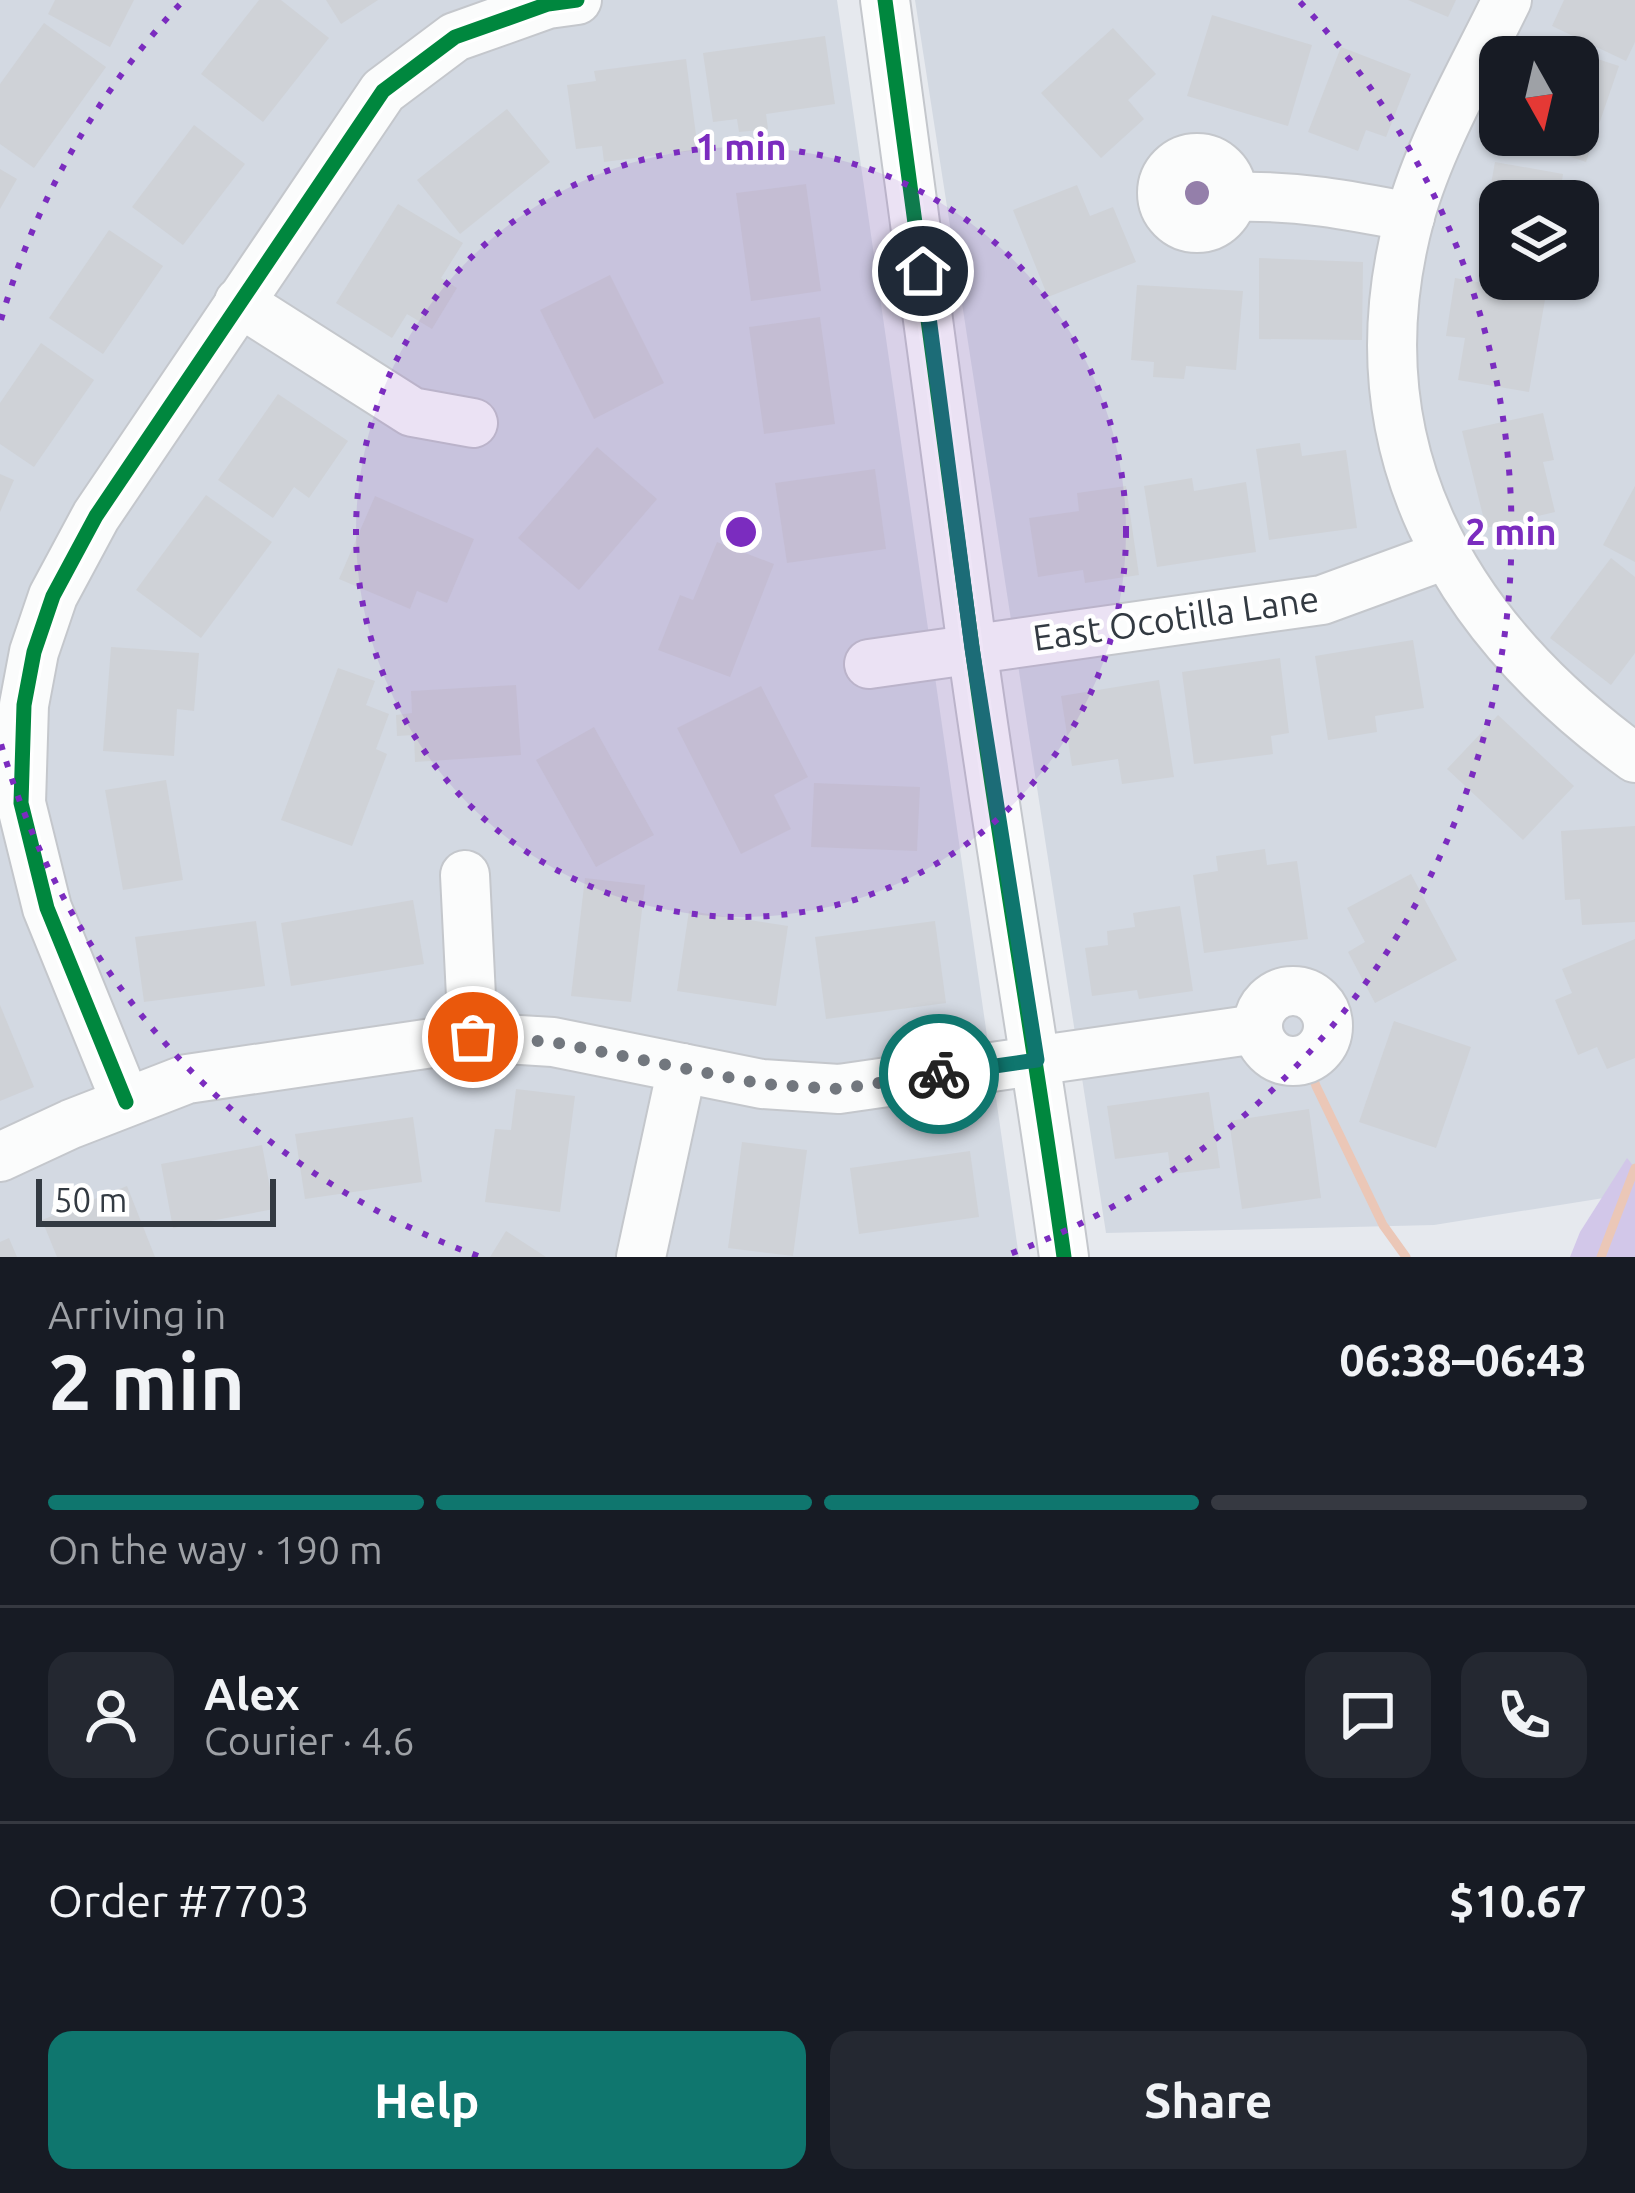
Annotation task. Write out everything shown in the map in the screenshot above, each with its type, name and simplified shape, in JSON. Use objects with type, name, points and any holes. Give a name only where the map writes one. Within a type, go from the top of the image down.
[{"type":"street","points":[[126,1102],[47,908],[21,803],[24,705],[34,652],[53,596],[96,516],[382,91],[455,37],[548,4],[577,0]]},
{"type":"street","points":[[885,0],[972,648],[1064,1257]]},
{"type":"street","points":[[1507,0],[1424,174],[1410,217],[1391,357],[1395,396],[1409,464],[1444,555],[1474,602],[1516,654],[1572,710],[1632,748]]},
{"type":"street","points":[[1233,197],[1326,200],[1410,217]]},
{"type":"street","points":[[239,302],[412,412],[473,423]]},
{"type":"street","name":"East Ocotilla Lane","points":[[869,664],[1322,600],[1444,555]]},
{"type":"street","points":[[465,875],[473,1037]]},
{"type":"street","points":[[0,1157],[187,1079],[473,1037],[553,1042],[762,1084],[839,1089],[1257,1029]]},
{"type":"street","points":[[641,1257],[682,1068]]},
{"type":"shaded area","points":[[0,0],[837,0],[1019,1257],[0,1257]]},
{"type":"shaded area","points":[[915,0],[1635,0],[1635,1193],[1434,1225],[1106,1233]]},
{"type":"shaded area","points":[[1627,1158],[1635,1168],[1635,1257],[1570,1257],[1580,1232]]},
{"type":"building","points":[[55,0],[134,0],[110,47],[48,14]]},
{"type":"building","points":[[259,0],[281,0],[329,38],[263,122],[201,74]]},
{"type":"building","points":[[326,0],[378,0],[341,24]]},
{"type":"building","points":[[1408,0],[1456,0],[1448,17]]},
{"type":"building","points":[[1564,0],[1635,0],[1635,42],[1626,61],[1599,48],[1599,36],[1573,36],[1552,26]]},
{"type":"building","points":[[1212,15],[1312,45],[1288,126],[1187,96]]},
{"type":"building","points":[[44,23],[106,67],[34,168],[0,144],[0,84]]},
{"type":"building","points":[[1113,28],[1156,74],[1128,100],[1144,119],[1101,158],[1041,93]]},
{"type":"building","points":[[825,36],[835,104],[766,114],[768,129],[739,132],[737,119],[713,122],[703,53]]},
{"type":"building","points":[[1341,47],[1411,74],[1386,137],[1366,130],[1358,151],[1308,132]]},
{"type":"building","points":[[686,59],[698,150],[604,162],[602,146],[576,149],[567,85],[596,81],[594,71]]},
{"type":"building","points":[[1599,60],[1619,66],[1599,124]]},
{"type":"building","points":[[507,109],[550,162],[460,234],[417,180]]},
{"type":"building","points":[[194,125],[245,164],[183,245],[132,207]]},
{"type":"building","points":[[1495,162],[1563,174],[1562,180],[1492,180]]},
{"type":"building","points":[[0,169],[17,179],[0,209]]},
{"type":"building","points":[[806,184],[821,291],[751,301],[736,193]]},
{"type":"building","points":[[1077,185],[1090,216],[1113,207],[1136,262],[1048,297],[1013,210]]},
{"type":"building","points":[[398,204],[463,243],[441,278],[457,288],[432,329],[407,314],[392,338],[336,303]]},
{"type":"building","points":[[109,230],[163,266],[103,354],[49,318]]},
{"type":"building","points":[[1259,258],[1363,262],[1362,340],[1259,339]]},
{"type":"building","points":[[610,275],[664,383],[594,419],[540,310]]},
{"type":"building","points":[[1455,278],[1479,282],[1479,300],[1545,300],[1529,392],[1458,380],[1465,338],[1446,336]]},
{"type":"building","points":[[1137,285],[1243,291],[1236,370],[1186,366],[1184,379],[1153,377],[1154,362],[1131,360]]},
{"type":"building","points":[[820,317],[835,424],[764,434],[749,327]]},
{"type":"building","points":[[41,343],[94,380],[34,467],[0,444],[0,403]]},
{"type":"building","points":[[278,394],[348,441],[309,498],[294,487],[273,518],[218,480]]},
{"type":"building","points":[[1543,413],[1554,460],[1543,462],[1555,512],[1486,528],[1462,431]]},
{"type":"building","points":[[1300,443],[1302,456],[1346,450],[1357,528],[1269,540],[1256,449]]},
{"type":"building","points":[[597,447],[657,499],[579,590],[518,538]]},
{"type":"building","points":[[875,469],[886,549],[787,563],[775,483]]},
{"type":"building","points":[[0,474],[14,480],[0,512]]},
{"type":"building","points":[[1192,478],[1194,491],[1246,482],[1256,552],[1157,567],[1144,486]]},
{"type":"building","points":[[1126,486],[1139,575],[1085,583],[1083,570],[1038,577],[1029,518],[1079,511],[1077,493]]},
{"type":"building","points":[[1635,486],[1635,562],[1603,545]]},
{"type":"building","points":[[206,495],[272,542],[201,638],[136,590]]},
{"type":"building","points":[[375,496],[474,539],[447,603],[417,591],[410,609],[339,579]]},
{"type":"building","points":[[717,542],[774,564],[730,677],[658,650],[680,595],[693,600]]},
{"type":"building","points":[[1611,558],[1635,577],[1635,653],[1611,685],[1550,638]]},
{"type":"building","points":[[1413,640],[1424,708],[1375,716],[1377,732],[1328,740],[1315,656]]},
{"type":"building","points":[[111,647],[199,653],[194,711],[177,709],[174,756],[103,751]]},
{"type":"building","points":[[1280,658],[1289,733],[1271,736],[1273,754],[1194,764],[1182,672]]},
{"type":"building","points":[[338,668],[375,681],[366,705],[389,714],[376,749],[387,754],[352,846],[281,820]]},
{"type":"building","points":[[1159,680],[1174,777],[1122,784],[1118,759],[1072,766],[1061,696]]},
{"type":"building","points":[[516,685],[521,755],[415,762],[414,735],[397,736],[396,715],[412,713],[411,691]]},
{"type":"building","points":[[761,686],[808,777],[774,795],[791,829],[741,854],[677,728]]},
{"type":"building","points":[[1498,715],[1574,786],[1523,840],[1447,769]]},
{"type":"building","points":[[594,727],[654,835],[596,867],[536,760]]},
{"type":"building","points":[[166,780],[183,880],[123,890],[105,790]]},
{"type":"building","points":[[814,783],[920,787],[917,851],[811,847]]},
{"type":"building","points":[[1635,826],[1635,922],[1582,925],[1580,899],[1565,900],[1561,831]]},
{"type":"building","points":[[1265,849],[1267,865],[1297,861],[1308,939],[1204,953],[1193,875],[1218,871],[1216,856]]},
{"type":"building","points":[[1411,874],[1457,960],[1375,1003],[1348,952],[1365,942],[1347,908]]},
{"type":"building","points":[[585,878],[645,885],[631,1002],[571,996]]},
{"type":"building","points":[[413,900],[424,964],[291,986],[281,923]]},
{"type":"building","points":[[1180,906],[1193,991],[1139,999],[1137,990],[1092,996],[1085,948],[1108,945],[1107,931],[1135,927],[1133,913]]},
{"type":"building","points":[[689,911],[788,926],[776,1006],[677,991]]},
{"type":"building","points":[[256,921],[265,986],[144,1002],[135,937]]},
{"type":"building","points":[[935,921],[946,1003],[826,1019],[815,937]]},
{"type":"building","points":[[1635,939],[1635,1058],[1607,1069],[1597,1047],[1578,1055],[1555,1000],[1572,993],[1562,969]]},
{"type":"building","points":[[0,1005],[34,1087],[0,1101]]},
{"type":"building","points":[[1394,1021],[1471,1047],[1436,1148],[1359,1122]]},
{"type":"building","points":[[516,1089],[575,1096],[560,1212],[485,1202],[495,1129],[511,1130]]},
{"type":"building","points":[[1209,1092],[1220,1168],[1171,1174],[1168,1152],[1115,1159],[1107,1106]]},
{"type":"building","points":[[1309,1109],[1321,1198],[1242,1209],[1229,1121]]},
{"type":"building","points":[[413,1117],[422,1182],[305,1199],[295,1134]]},
{"type":"building","points":[[742,1142],[807,1150],[793,1256],[728,1248]]},
{"type":"building","points":[[262,1145],[274,1209],[173,1228],[161,1164]]},
{"type":"building","points":[[970,1151],[979,1217],[859,1234],[850,1168]]},
{"type":"building","points":[[127,1186],[155,1257],[57,1257],[42,1220]]},
{"type":"building","points":[[506,1231],[546,1257],[490,1257]]},
{"type":"building","points":[[9,1238],[17,1257],[0,1257],[0,1242]]},
{"type":"waterway","points":[[1307,1059],[1383,1225],[1406,1257]]},
{"type":"waterway","points":[[1601,1257],[1635,1168]]},
{"type":"cycle path","points":[[126,1102],[47,908],[21,803],[24,705],[34,652],[53,596],[96,516],[383,91],[455,37],[548,4],[577,0]]},
{"type":"cycle path","points":[[885,0],[983,723],[1064,1257]]},
{"type":"way so far","points":[[473,1037],[553,1042],[762,1084],[839,1089],[939,1074]]},
{"type":"route","points":[[923,271],[972,648],[1037,1060],[939,1074]]}]
